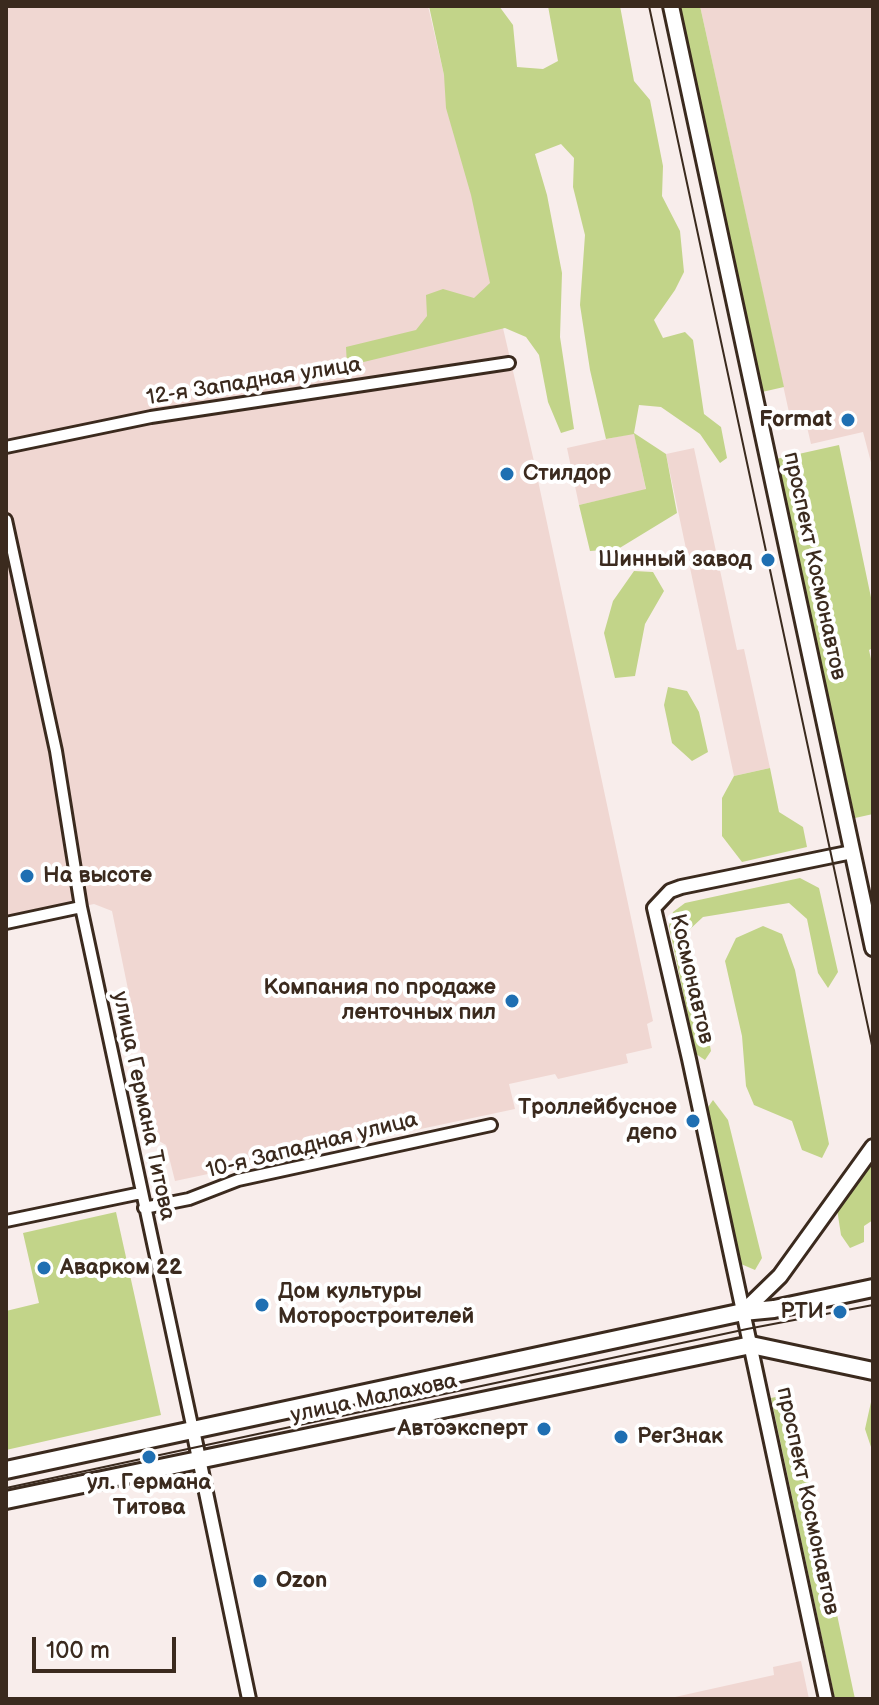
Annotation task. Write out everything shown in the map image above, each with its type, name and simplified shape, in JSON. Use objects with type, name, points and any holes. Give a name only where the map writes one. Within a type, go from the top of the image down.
[{"type":"main road","name":"проспект Космонавтов","points":[[671,6],[873,948]]},
{"type":"main road","points":[[743,1312],[780,1276],[873,1147]]},
{"type":"main road","name":"улица Малахова","points":[[6,1470],[743,1312],[774,1309],[873,1288]]},
{"type":"main road","points":[[751,1345],[873,1371]]},
{"type":"main road","name":"улица Малахова","points":[[6,1500],[751,1345]]},
{"type":"street","name":"12-я Западная улица","points":[[6,447],[151,417],[509,363]]},
{"type":"street","name":"улица Германа Титова","points":[[6,520],[56,751],[81,907],[249,1699]]},
{"type":"street","name":"Космонавтов","points":[[743,1312],[654,908],[670,891],[681,887],[852,852]]},
{"type":"street","points":[[6,923],[81,907]]},
{"type":"street","name":"10-я Западная улица","points":[[144,1208],[189,1199],[238,1180],[491,1125]]},
{"type":"street","points":[[6,1221],[141,1193]]},
{"type":"street","name":"проспект Космонавтов","points":[[743,1312],[826,1699]]},
{"type":"shaded area","points":[[6,6],[428,6],[533,457],[653,1021],[647,1024],[652,1048],[626,1054],[628,1063],[558,1079],[555,1074],[509,1084],[515,1109],[175,1181],[166,1145],[159,1141],[112,911],[94,904],[6,923]]},
{"type":"shaded area","points":[[700,6],[873,6],[873,470],[863,432],[811,444],[804,414],[790,417]]},
{"type":"shaded area","points":[[634,433],[646,490],[579,505],[567,448]]},
{"type":"shaded area","points":[[694,448],[737,650],[744,649],[770,768],[734,776],[666,454]]},
{"type":"shaded area","points":[[801,1661],[809,1699],[666,1699],[774,1675],[773,1667]]},
{"type":"green space","points":[[429,6],[499,6],[513,25],[517,67],[543,69],[558,61],[548,6],[620,6],[634,81],[650,100],[663,166],[662,196],[680,231],[684,272],[654,320],[663,338],[685,332],[693,340],[704,414],[721,427],[727,458],[720,463],[700,434],[661,407],[639,405],[634,433],[666,454],[677,513],[618,549],[590,551],[579,505],[646,489],[634,434],[606,439],[590,370],[580,305],[585,235],[573,187],[574,158],[561,144],[535,154],[547,195],[562,273],[560,337],[574,429],[561,433],[548,402],[539,355],[526,337],[505,328],[347,366],[346,347],[416,330],[427,316],[426,295],[443,289],[474,298],[490,283],[471,195],[446,108],[444,75]]},
{"type":"green space","points":[[680,6],[700,6],[784,387],[762,392]]},
{"type":"green space","points":[[839,445],[873,607],[873,648],[869,650],[873,668],[873,814],[855,818],[776,459]]},
{"type":"green space","points":[[634,571],[653,572],[664,591],[645,624],[635,676],[615,678],[604,633],[613,601]]},
{"type":"green space","points":[[668,687],[687,691],[699,712],[708,752],[692,761],[672,743],[664,705]]},
{"type":"green space","points":[[770,768],[779,812],[803,827],[807,847],[742,862],[722,836],[722,798],[734,776]]},
{"type":"green space","points":[[800,878],[819,888],[838,972],[828,988],[818,973],[807,919],[789,903],[703,917],[688,931],[711,1051],[705,1060],[696,1054],[669,926],[673,912],[685,903]]},
{"type":"green space","points":[[763,926],[782,934],[795,970],[829,1144],[822,1158],[802,1150],[792,1121],[754,1105],[746,1086],[742,1036],[725,961],[736,938]]},
{"type":"green space","points":[[713,1100],[728,1120],[762,1258],[755,1270],[741,1264],[706,1110]]},
{"type":"green space","points":[[873,1158],[873,1220],[864,1226],[864,1242],[850,1248],[841,1235],[837,1209]]},
{"type":"green space","points":[[116,1212],[161,1415],[6,1450],[6,1311],[39,1303],[23,1233]]},
{"type":"green space","points":[[873,1393],[873,1453],[865,1429]]},
{"type":"green space","points":[[790,1394],[855,1699],[835,1699],[771,1398]]},
{"type":"tram line","points":[[649,6],[873,1050]]},
{"type":"tram line","points":[[6,1488],[747,1329],[873,1305]]},
{"type":"place","name":"Format","points":[[848,420]]},
{"type":"place","name":"Стилдор","points":[[507,474]]},
{"type":"place","name":"Шинный завод","points":[[768,560]]},
{"type":"place","name":"На высоте","points":[[27,876]]},
{"type":"place","name":"Компания по продаже ленточных пил","points":[[512,1001]]},
{"type":"place","name":"Троллейбусное депо","points":[[693,1121]]},
{"type":"place","name":"Аварком 22","points":[[44,1268]]},
{"type":"place","name":"Дом культуры Моторостроителей","points":[[262,1305]]},
{"type":"place","name":"РТИ","points":[[840,1312]]},
{"type":"place","name":"Автоэксперт","points":[[544,1429]]},
{"type":"place","name":"РегЗнак","points":[[621,1437]]},
{"type":"place","name":"ул. Германа Титова","points":[[149,1457]]},
{"type":"place","name":"Ozon","points":[[260,1581]]}]
